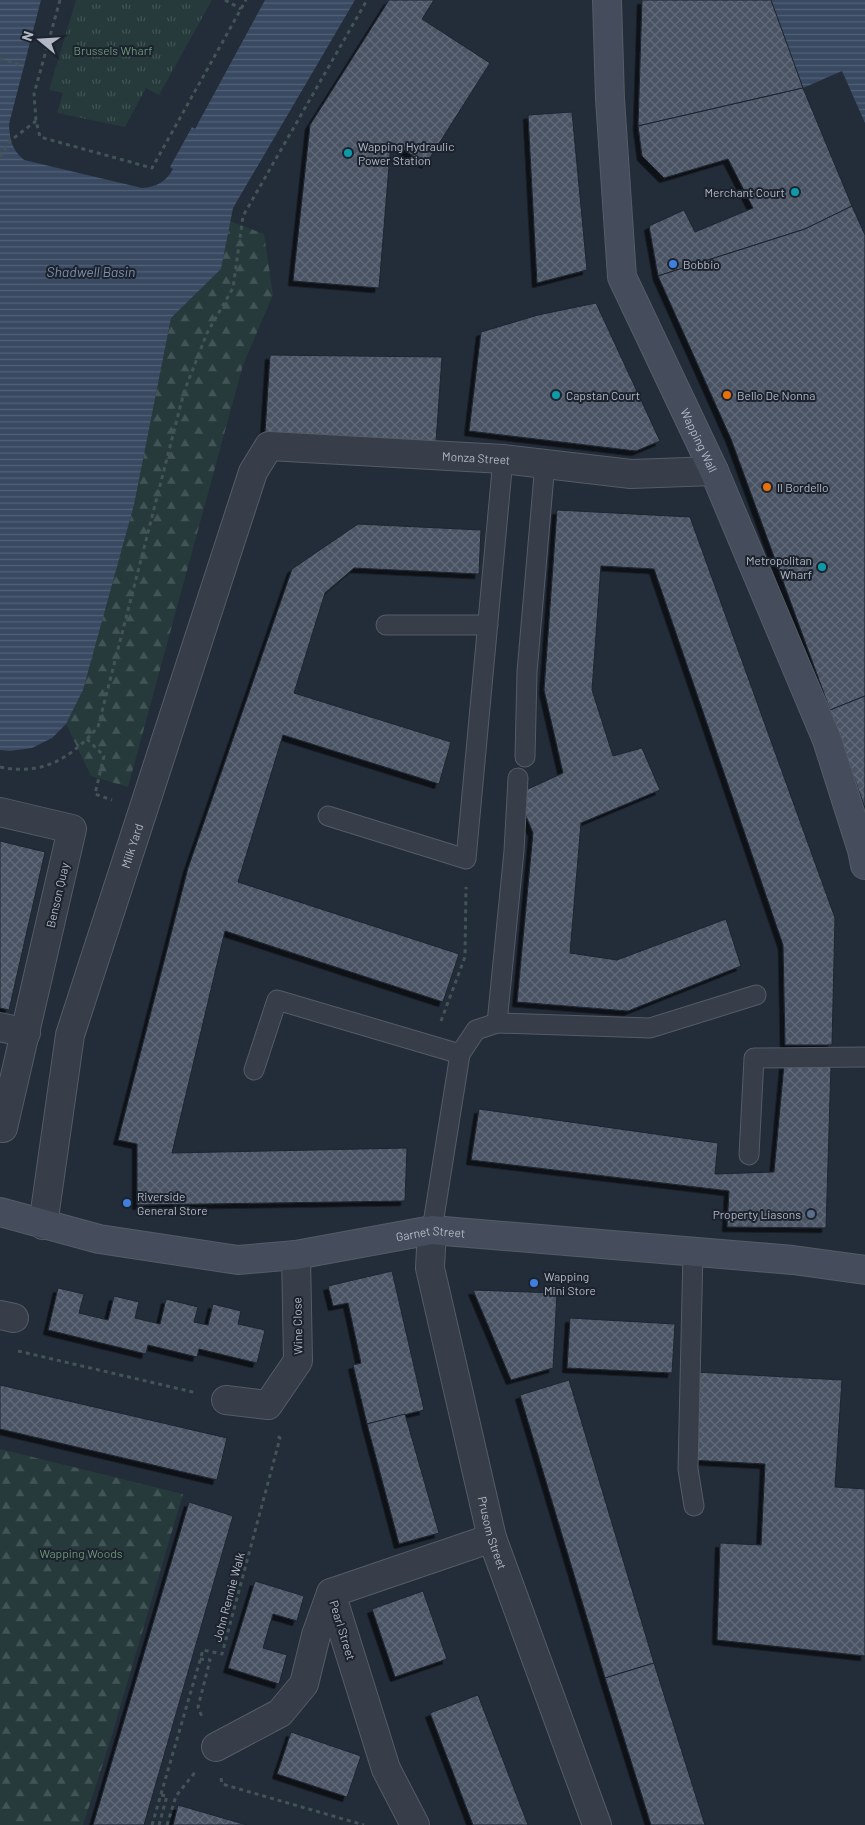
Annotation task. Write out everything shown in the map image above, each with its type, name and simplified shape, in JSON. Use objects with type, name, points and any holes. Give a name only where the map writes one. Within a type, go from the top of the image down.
[{"type":"street","name":"Wapping Wall","points":[[607,0],[610,99],[622,276],[714,471],[826,740],[865,865]]},
{"type":"street","name":"Monza Street","points":[[252,472],[269,446],[503,459],[630,474],[714,471]]},
{"type":"street","name":"Milk Yard","points":[[44,1225],[70,1035],[252,472]]},
{"type":"street","name":"Benson Quay","points":[[0,812],[72,829],[13,1030],[4,1128],[0,1127]]},
{"type":"street","name":"Garnet Street","points":[[0,1212],[99,1239],[238,1260],[296,1255],[432,1230],[793,1260],[865,1270]]},
{"type":"street","name":"Prusom Street","points":[[432,1230],[430,1268],[492,1538],[597,1825]]},
{"type":"street","name":"Wine Close","points":[[226,1400],[268,1405],[298,1361],[296,1255]]},
{"type":"street","name":"Pearl Street","points":[[415,1825],[386,1769],[331,1593],[492,1538]]},
{"type":"street","points":[[216,1747],[280,1713],[304,1684],[316,1636],[331,1593]]},
{"type":"lane","points":[[328,816],[466,859],[503,459]]},
{"type":"lane","points":[[524,757],[527,672],[545,463]]},
{"type":"lane","points":[[386,625],[488,625]]},
{"type":"lane","points":[[497,1022],[514,852],[518,778]]},
{"type":"lane","points":[[432,1230],[460,1054],[476,1030],[497,1022],[650,1028],[756,995]]},
{"type":"lane","points":[[254,1070],[277,1000],[460,1054]]},
{"type":"lane","points":[[750,1155],[754,1058],[865,1057]]},
{"type":"lane","points":[[693,1252],[688,1468],[694,1506]]},
{"type":"path","points":[[60,0],[34,94],[36,122],[40,137],[152,168],[246,0]]},
{"type":"path","points":[[225,0],[241,9]]},
{"type":"path","points":[[0,767],[26,770],[46,767],[74,752],[98,727],[184,392],[207,333],[233,288],[243,216],[367,0]]},
{"type":"path","points":[[0,59],[24,66]]},
{"type":"path","points":[[0,157],[10,141],[36,122]]},
{"type":"path","points":[[88,739],[104,756],[95,794],[112,799],[111,806]]},
{"type":"path","points":[[431,1046],[465,957],[466,859]]},
{"type":"path","points":[[10,1350],[226,1400]]},
{"type":"path","name":"John Rennie Walk","points":[[200,1659],[203,1650],[222,1654],[280,1438]]},
{"type":"path","points":[[152,1825],[200,1659],[210,1660],[204,1684]]},
{"type":"path","points":[[167,1825],[176,1796],[216,1747]]},
{"type":"path","points":[[216,1747],[222,1784],[364,1825]]},
{"type":"path","points":[[159,1825],[167,1796],[161,1794]]},
{"type":"green space","name":"Brussels Wharf","points":[[76,0],[212,0],[159,95],[146,88],[125,127],[57,113],[63,93],[49,90]]},
{"type":"green space","points":[[230,221],[264,234],[273,295],[243,365],[128,787],[91,776],[66,724],[83,690],[134,505],[171,318],[221,269]]},
{"type":"green space","name":"Wapping Woods","points":[[0,1449],[183,1494],[108,1748],[83,1825],[0,1825]]},
{"type":"water","name":"Shadwell Basin","points":[[0,0],[41,0],[9,124],[11,140],[17,152],[24,160],[142,188],[160,183],[170,174],[173,169],[170,167],[192,127],[195,129],[265,0],[355,0],[233,208],[221,269],[171,318],[134,505],[83,690],[66,724],[52,738],[32,748],[10,751],[0,750]]},
{"type":"water","points":[[771,0],[865,0],[865,123],[842,71],[803,88]]},
{"type":"building","name":"Wapping Hydraulic Power Station","points":[[389,0],[434,0],[422,19],[490,63],[426,164],[391,142],[379,288],[293,281],[310,125]]},
{"type":"building","points":[[642,0],[771,0],[803,88],[638,126]]},
{"type":"building","name":"Merchant Court","points":[[803,88],[852,206],[805,229],[658,276],[649,226],[684,210],[695,232],[753,208],[728,159],[664,178],[642,156],[638,126]]},
{"type":"building","points":[[572,112],[587,270],[537,283],[528,115]]},
{"type":"building","name":"Metropolitan Wharf","points":[[852,206],[865,235],[865,696],[830,710],[731,439],[658,276],[805,229]]},
{"type":"building","name":"Capstan Court","points":[[596,303],[660,441],[636,451],[469,431],[481,332],[538,315]]},
{"type":"building","points":[[270,355],[442,357],[436,442],[265,433]]},
{"type":"building","points":[[557,510],[690,517],[835,918],[832,1045],[785,1045],[783,945],[654,569],[601,566],[592,690],[613,756],[642,748],[660,790],[581,823],[570,953],[617,960],[726,919],[741,966],[628,1011],[517,1002],[533,833],[517,794],[563,773],[544,690]]},
{"type":"building","points":[[358,524],[481,530],[479,574],[354,568],[325,593],[294,693],[451,742],[439,784],[283,735],[238,882],[459,954],[443,1002],[225,931],[172,1153],[407,1148],[405,1201],[137,1205],[137,1144],[118,1140],[188,868],[292,569]]},
{"type":"building","points":[[865,696],[865,808],[830,710]]},
{"type":"building","points":[[0,841],[45,852],[9,1010],[0,1008]]},
{"type":"building","points":[[784,1065],[831,1066],[826,1228],[727,1227],[729,1191],[471,1160],[479,1109],[718,1143],[715,1174],[774,1172]]},
{"type":"building","points":[[392,1271],[424,1410],[367,1424],[353,1365],[361,1363],[348,1303],[333,1306],[328,1286]]},
{"type":"building","points":[[58,1288],[84,1294],[79,1313],[108,1320],[114,1296],[139,1302],[135,1318],[160,1324],[166,1299],[198,1307],[194,1322],[208,1325],[213,1304],[241,1311],[238,1324],[265,1330],[257,1363],[199,1349],[197,1357],[148,1345],[146,1354],[48,1330]]},
{"type":"building","points":[[473,1290],[557,1293],[553,1368],[511,1380]]},
{"type":"building","points":[[570,1318],[675,1324],[672,1373],[567,1368]]},
{"type":"building","points":[[695,1372],[842,1380],[835,1487],[865,1489],[865,1656],[717,1640],[720,1543],[761,1545],[765,1464],[691,1460]]},
{"type":"building","points":[[569,1380],[654,1663],[605,1678],[520,1395]]},
{"type":"building","points":[[0,1385],[227,1438],[217,1480],[0,1429]]},
{"type":"building","points":[[405,1414],[439,1533],[399,1544],[367,1424]]},
{"type":"building","points":[[189,1502],[233,1516],[144,1825],[93,1825]]},
{"type":"building","points":[[255,1581],[304,1596],[297,1621],[273,1614],[263,1648],[287,1655],[279,1684],[228,1668]]},
{"type":"building","points":[[423,1591],[447,1659],[395,1677],[372,1609]]},
{"type":"building","points":[[654,1663],[705,1825],[651,1825],[605,1678]]},
{"type":"building","points":[[478,1695],[528,1825],[473,1825],[430,1713]]},
{"type":"building","points":[[291,1732],[361,1756],[347,1797],[277,1774]]},
{"type":"building","points":[[178,1805],[247,1825],[173,1825]]},
{"type":"place","name":"Wapping Hydraulic Power Station","points":[[348,153]]},
{"type":"place","name":"Merchant Court","points":[[795,192]]},
{"type":"place","name":"Bobbio","points":[[673,264]]},
{"type":"place","name":"Capstan Court","points":[[556,395]]},
{"type":"place","name":"Bello De Nonna","points":[[727,395]]},
{"type":"place","name":"Il Bordello","points":[[767,487]]},
{"type":"place","name":"Metropolitan Wharf","points":[[822,567]]},
{"type":"place","name":"Riverside General Store","points":[[127,1203]]},
{"type":"place","name":"Property Liasons","points":[[811,1214]]},
{"type":"place","name":"Wapping Mini Store","points":[[534,1283]]}]
